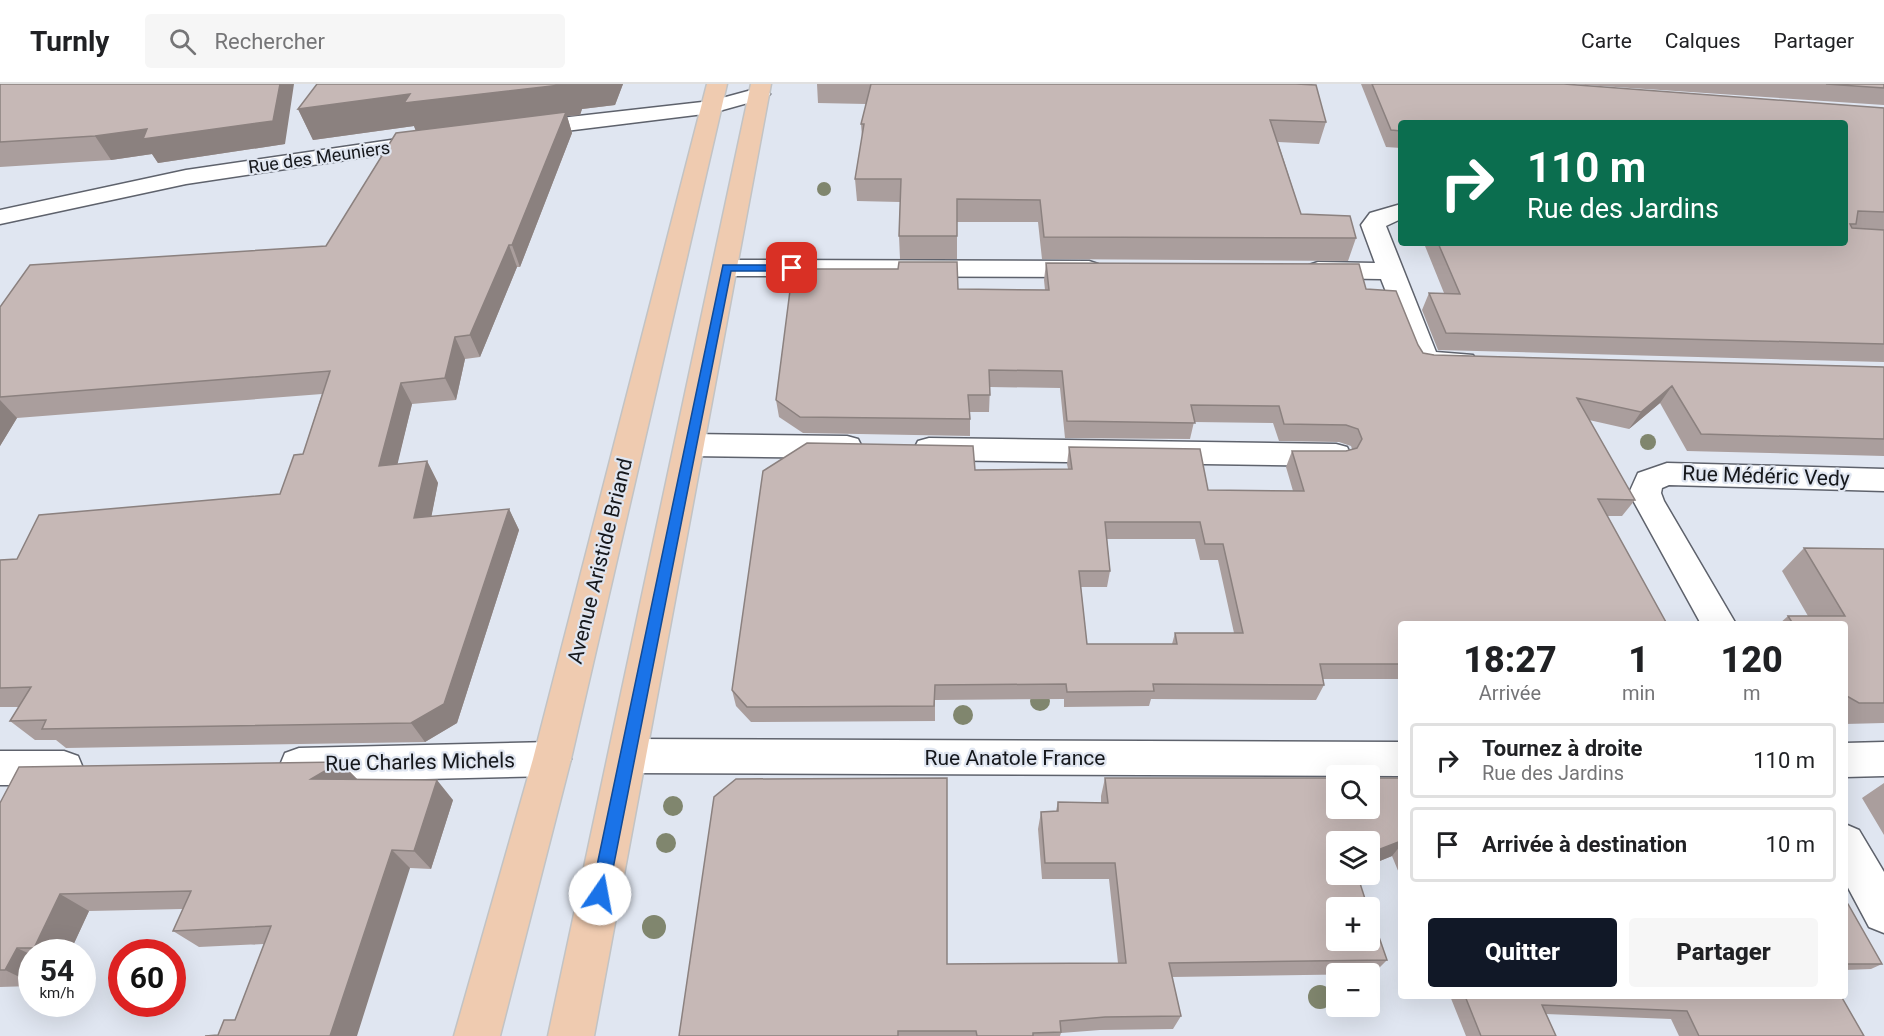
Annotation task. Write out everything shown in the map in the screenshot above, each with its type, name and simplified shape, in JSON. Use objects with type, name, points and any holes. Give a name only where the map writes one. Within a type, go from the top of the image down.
[{"type":"main road","points":[[572,1036],[727,268],[760,89]]},
{"type":"main road","name":"Avenue Aristide Briand","points":[[477,1036],[552,759],[714,96]]},
{"type":"street","points":[[501,132],[760,89]]},
{"type":"street","name":"Rue des Meuniers","points":[[0,217],[186,177],[455,138]]},
{"type":"street","points":[[1398,212],[1379,218],[1373,225],[1426,361],[1494,363]]},
{"type":"street","points":[[727,268],[1114,269]]},
{"type":"street","points":[[1292,270],[1390,271]]},
{"type":"street","points":[[690,445],[1338,455]]},
{"type":"street","name":"Rue Médéric Vedy","points":[[1717,621],[1649,503],[1645,493],[1649,481],[1667,474],[1884,480]]},
{"type":"street","name":"Rue Anatole France","points":[[629,756],[1398,759]]},
{"type":"street","name":"Rue Charles Michels","points":[[262,765],[552,759]]},
{"type":"street","points":[[1848,760],[1884,759]]},
{"type":"street","points":[[0,768],[95,767]]},
{"type":"street","points":[[1848,848],[1884,912]]},
{"type":"building","points":[[0,84],[280,84],[273,121],[143,139],[147,129],[95,136],[0,142]]},
{"type":"building","points":[[317,84],[569,84],[404,103],[410,94],[298,109]]},
{"type":"building","points":[[871,84],[1316,85],[1326,122],[1270,120],[1301,214],[1350,216],[1356,238],[1044,237],[1040,200],[957,199],[957,236],[899,236],[901,179],[855,179],[864,124],[861,124]]},
{"type":"building","points":[[1372,84],[1564,84],[1884,108],[1884,212],[1858,211],[1856,224],[1850,224],[1852,228],[1884,230],[1884,344],[1446,333],[1429,293],[1460,294],[1439,246],[1848,246],[1848,120],[1398,120],[1398,131],[1391,130]]},
{"type":"building","points":[[1826,84],[1884,84],[1884,88]]},
{"type":"building","points":[[566,112],[512,245],[509,245],[470,335],[455,337],[445,378],[401,383],[379,466],[427,461],[414,518],[509,509],[444,704],[411,723],[42,729],[46,720],[10,721],[31,687],[0,688],[0,560],[17,559],[39,515],[280,494],[294,455],[303,454],[330,371],[0,397],[0,307],[30,265],[326,246],[396,133]]},
{"type":"building","points":[[899,262],[957,262],[958,289],[1049,290],[1046,263],[1359,264],[1366,289],[1396,291],[1423,353],[1884,367],[1884,439],[1701,434],[1672,386],[1641,412],[1577,398],[1635,500],[1598,499],[1665,621],[1398,621],[1398,664],[1320,664],[1324,685],[1153,684],[1154,691],[1067,692],[1066,684],[935,685],[934,706],[747,707],[732,690],[763,471],[807,443],[973,446],[975,470],[1072,469],[1069,447],[1200,449],[1208,490],[1304,491],[1292,451],[1346,451],[1357,448],[1362,439],[1358,429],[1346,425],[1284,424],[1279,406],[1191,405],[1195,423],[1067,421],[1062,371],[989,370],[990,395],[968,395],[970,419],[800,417],[776,400],[792,275],[805,269],[898,269]],"holes":[[[1105,522],[1200,522],[1205,544],[1223,544],[1243,633],[1175,633],[1177,644],[1087,644],[1079,571],[1110,571]]]},
{"type":"building","points":[[1804,548],[1884,549],[1884,703],[1859,703],[1848,697],[1848,621],[1791,621],[1788,616],[1845,616]]},
{"type":"building","points":[[340,762],[311,779],[437,780],[414,851],[392,850],[330,1036],[205,1036],[218,1035],[224,1020],[235,1020],[271,926],[173,931],[191,891],[60,894],[38,939],[18,939],[18,948],[5,970],[0,970],[0,803],[19,767]]},
{"type":"building","points":[[947,778],[947,964],[1126,963],[1115,863],[1045,863],[1041,812],[1058,811],[1058,802],[1108,803],[1105,778],[1326,778],[1326,819],[1380,819],[1380,778],[1398,778],[1398,842],[1380,849],[1380,831],[1326,831],[1326,885],[1361,885],[1364,897],[1326,897],[1326,951],[1380,951],[1380,940],[1387,960],[1169,963],[1181,1016],[1105,1017],[1060,1021],[1061,1032],[1033,1033],[1033,1036],[977,1036],[976,1031],[898,1031],[898,1036],[679,1036],[714,797],[736,779]]},
{"type":"building","points":[[1848,904],[1882,964],[1848,964]]},
{"type":"building","points":[[1466,999],[1843,999],[1864,1036],[1699,1036],[1687,1011],[1542,1005],[1556,1036],[1481,1036]]},
{"type":"route","points":[[600,894],[727,268],[792,268]]}]
